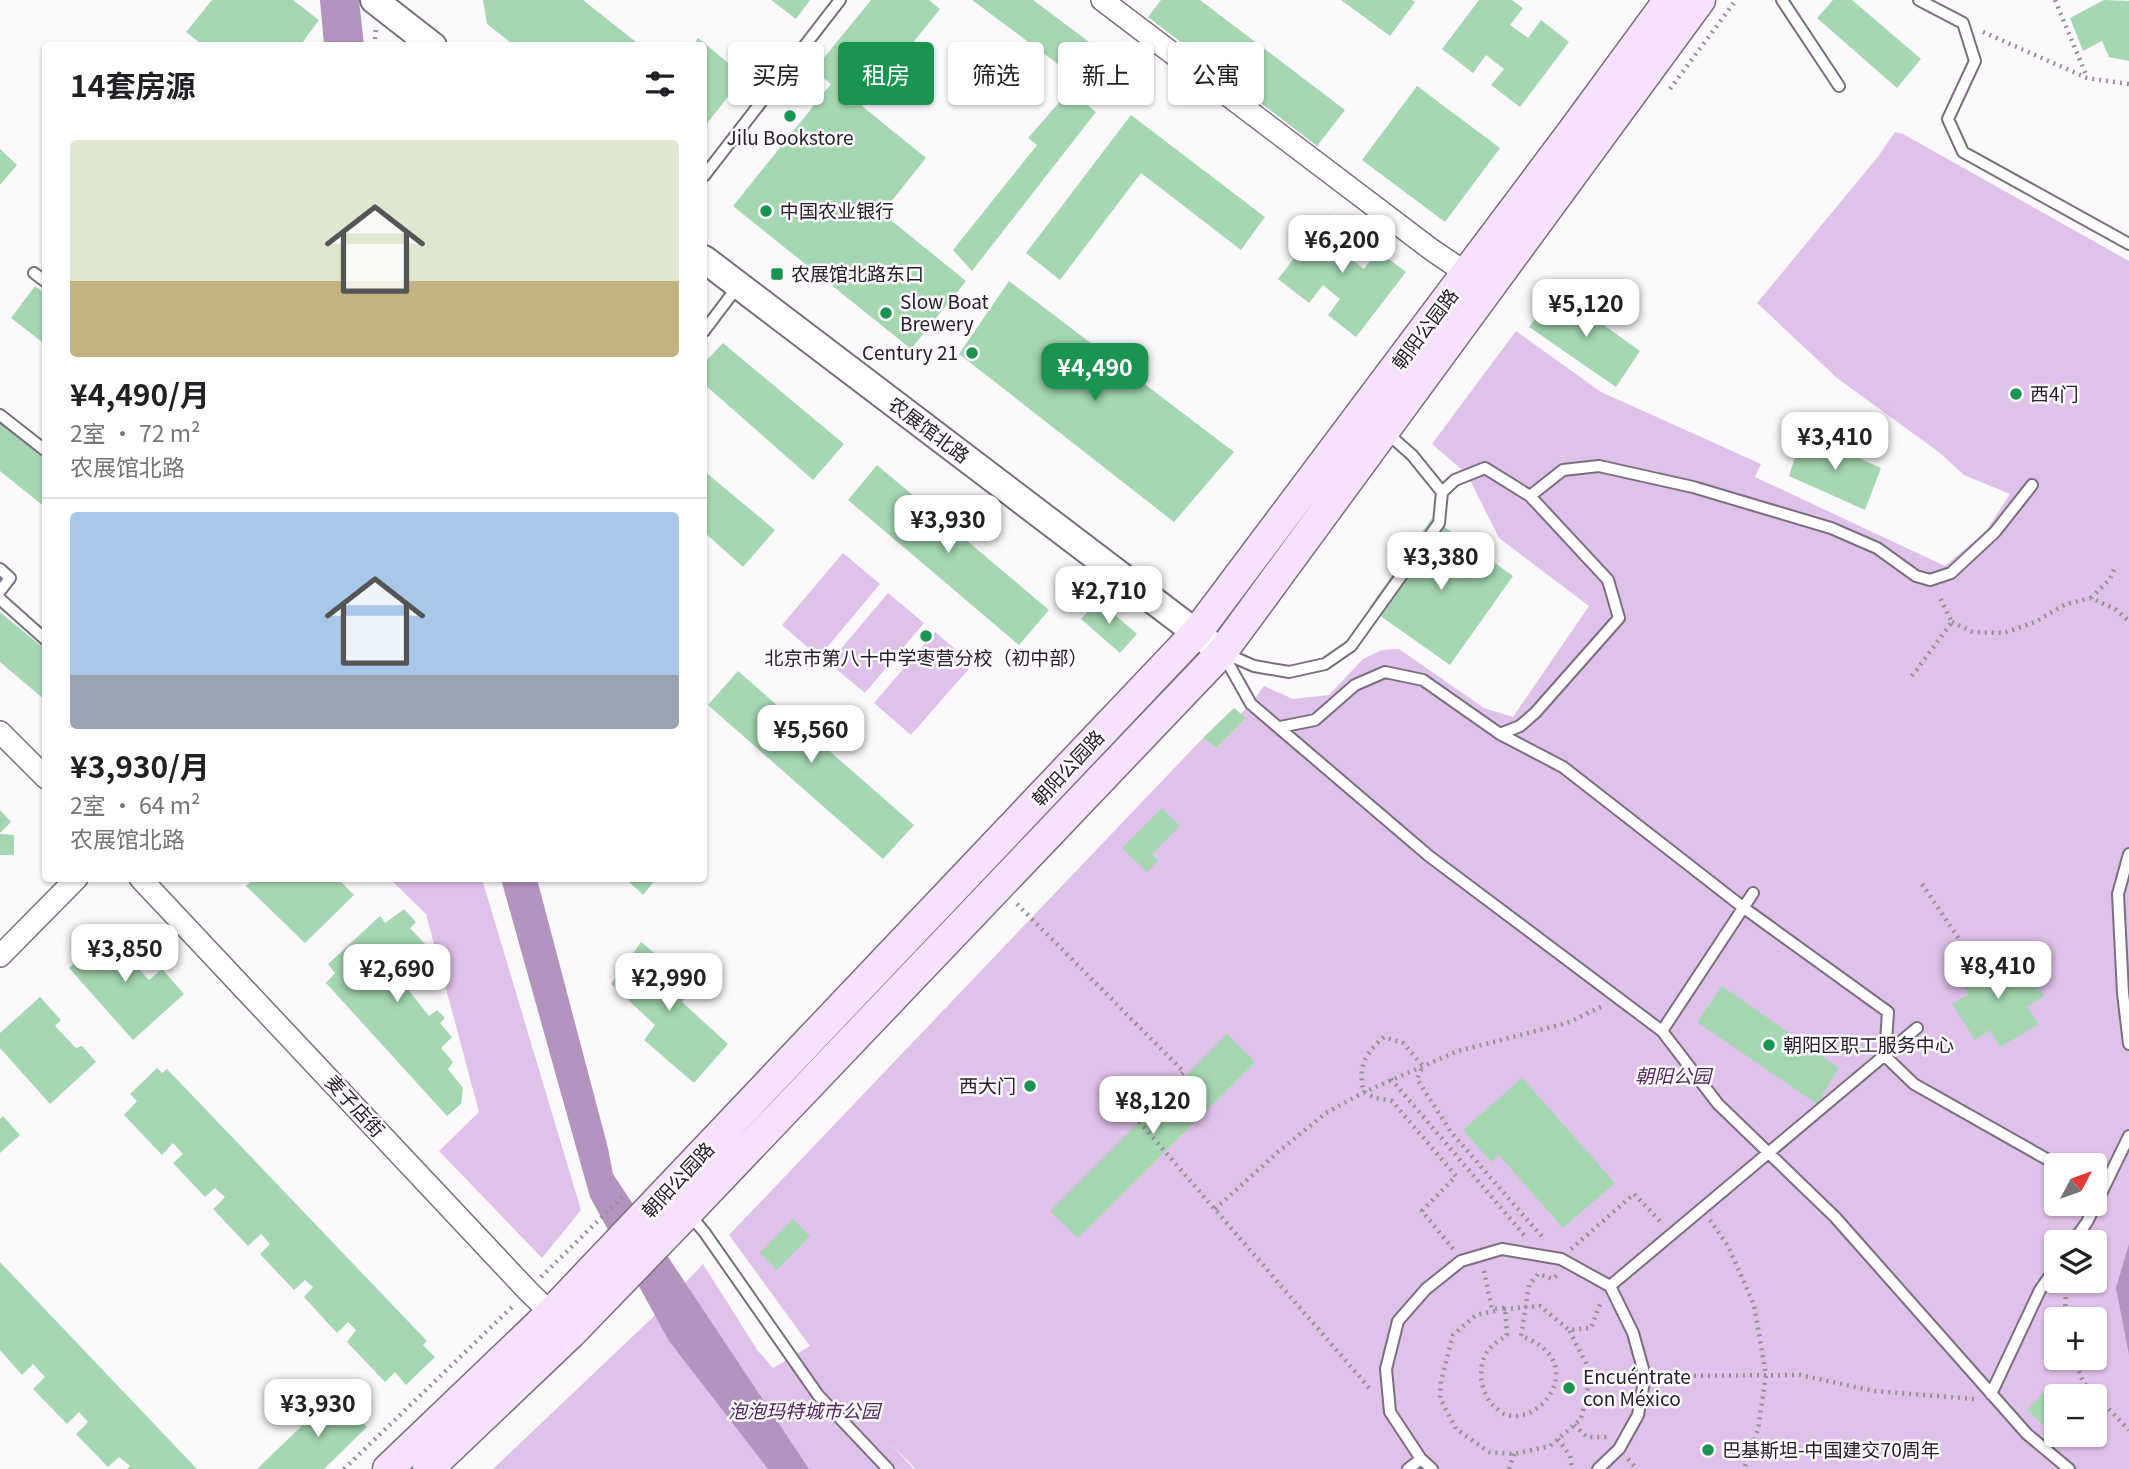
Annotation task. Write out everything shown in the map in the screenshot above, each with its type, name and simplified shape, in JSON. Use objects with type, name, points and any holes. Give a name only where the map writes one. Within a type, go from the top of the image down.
[{"type":"main road","name":"朝阳公园路","points":[[428,1469],[561,1323],[596,1267],[1197,632],[1669,0]]},
{"type":"main road","name":"朝阳公园路","points":[[388,1469],[561,1323],[609,1293],[1222,652],[1700,0]]},
{"type":"street","points":[[374,0],[428,42]]},
{"type":"street","points":[[1102,0],[1466,273]]},
{"type":"street","name":"农展馆北路","points":[[707,261],[1222,652]]},
{"type":"street","points":[[0,732],[42,774]]},
{"type":"street","points":[[0,956],[73,882]]},
{"type":"street","name":"麦子店街","points":[[144,882],[561,1323]]},
{"type":"lane","points":[[707,172],[840,0]]},
{"type":"lane","points":[[1783,0],[1839,86]]},
{"type":"lane","points":[[1919,0],[1964,23],[1975,61],[1948,119],[1963,152],[2129,244]]},
{"type":"lane","points":[[34,273],[42,279]]},
{"type":"lane","points":[[707,327],[739,285]]},
{"type":"lane","points":[[0,415],[42,448]]},
{"type":"lane","points":[[1385,431],[1412,455],[1442,492]]},
{"type":"lane","points":[[1530,496],[1563,470],[1599,466],[1693,487],[1831,528],[1877,548],[1916,576],[1930,580],[1951,573],[1986,540],[2032,485]]},
{"type":"lane","points":[[1222,652],[1254,666],[1289,672],[1325,664],[1352,646],[1439,523],[1442,492],[1455,480],[1485,468],[1530,496],[1608,580],[1619,618],[1535,713],[1520,726],[1500,734]]},
{"type":"lane","points":[[0,569],[10,578],[0,591]]},
{"type":"lane","points":[[0,598],[42,636]]},
{"type":"lane","points":[[1222,652],[1251,704],[1429,856],[1662,1031],[1718,1104],[1835,1217],[2027,1434],[2069,1469]]},
{"type":"lane","points":[[1280,727],[1315,720],[1355,685],[1385,672],[1423,680],[1500,734],[1563,767],[1744,908],[1888,1012],[1885,1056],[1914,1084],[2044,1158]]},
{"type":"lane","points":[[2129,855],[2118,894],[2123,993],[2129,1044]]},
{"type":"lane","points":[[1662,1031],[1754,893]]},
{"type":"lane","points":[[1610,1286],[1917,1028]]},
{"type":"lane","points":[[2107,1174],[2129,1136]]},
{"type":"lane","points":[[685,1216],[705,1233],[818,1395],[888,1469]]},
{"type":"lane","points":[[1432,1469],[1421,1459],[1390,1412],[1386,1369],[1398,1321],[1426,1289],[1461,1261],[1502,1249],[1546,1256],[1610,1286],[1633,1332],[1645,1376],[1638,1415],[1619,1449],[1598,1469]]},
{"type":"lane","points":[[1991,1394],[2044,1284]]},
{"type":"lane","points":[[1408,1469],[1421,1459]]},
{"type":"path","points":[[2055,0],[2087,78]]},
{"type":"path","points":[[1964,23],[2087,78],[2129,84]]},
{"type":"path","points":[[1940,598],[1952,622],[1973,632],[2004,633],[2035,622],[2066,604],[2091,598],[2110,579],[2114,569]]},
{"type":"path","points":[[2091,598],[2115,609],[2129,621]]},
{"type":"path","points":[[1912,676],[1952,622]]},
{"type":"path","points":[[1001,884],[1018,906],[1184,1072],[1136,1118],[1390,1412]]},
{"type":"path","points":[[1922,884],[1976,966]]},
{"type":"path","points":[[1215,1209],[1326,1113],[1364,1092],[1458,1051],[1567,1023],[1619,999]]},
{"type":"path","points":[[1423,1066],[1403,1043],[1384,1037],[1370,1049],[1362,1068],[1361,1081],[1364,1092],[1375,1098],[1392,1101],[1456,1176],[1422,1211],[1459,1256],[1466,1270],[1484,1267],[1492,1309],[1526,1306],[1539,1306],[1569,1330],[1591,1373],[1581,1419],[1550,1446],[1514,1454],[1489,1452],[1456,1429],[1440,1398],[1441,1381],[1453,1335],[1476,1315],[1505,1308]]},
{"type":"path","points":[[1423,1066],[1417,1079],[1451,1132],[1563,1264]]},
{"type":"path","points":[[1391,1079],[1516,1226],[1546,1256]]},
{"type":"path","name":"朝阳公园路","points":[[344,1469],[629,1190]]},
{"type":"path","points":[[1505,1308],[1507,1335],[1492,1345],[1482,1359],[1481,1382],[1490,1403],[1505,1415],[1523,1416],[1541,1407],[1552,1390],[1556,1374],[1552,1357],[1537,1342],[1521,1336],[1530,1285],[1538,1274],[1553,1279],[1563,1264],[1634,1194],[1672,1234]]},
{"type":"path","points":[[1702,1208],[1728,1246],[1754,1305],[1766,1374],[1758,1430],[1744,1469]]},
{"type":"path","points":[[1569,1330],[1591,1328],[1604,1294],[1610,1286]]},
{"type":"path","points":[[2079,1370],[2083,1381],[2129,1430]]},
{"type":"path","points":[[1645,1376],[1800,1375],[1874,1391],[1973,1399],[1991,1394]]},
{"type":"path","points":[[1558,1439],[1570,1456],[1572,1469]]},
{"type":"path","points":[[1509,1469],[1514,1454]]},
{"type":"green space","name":"朝阳公园","points":[[1895,132],[1903,134],[2129,261],[2129,1469],[916,1469],[889,1442],[914,1469],[493,1469],[651,1319],[703,1264],[758,1351],[773,1368],[810,1346],[729,1235],[1203,738],[1216,748],[1245,719],[1240,714],[1264,686],[1293,699],[1329,695],[1363,659],[1382,650],[1399,649],[1484,708],[1513,717],[1589,606],[1499,538],[1467,474],[1432,444],[1516,331],[1601,392],[1761,464],[1755,477],[1945,566],[1986,531],[2010,494],[1964,475],[1940,453],[1837,378],[1757,303],[1877,158]]},
{"type":"green space","points":[[843,553],[880,584],[819,657],[782,625]]},
{"type":"green space","points":[[888,593],[924,623],[865,693],[829,663]]},
{"type":"green space","points":[[935,632],[973,664],[911,735],[874,703]]},
{"type":"green space","points":[[393,882],[483,882],[581,1210],[542,1258],[439,1151],[479,1112],[426,914]]},
{"type":"shaded area","points":[[320,0],[359,0],[364,42],[324,42]]},
{"type":"shaded area","points":[[502,882],[538,882],[613,1174],[809,1469],[768,1469],[669,1341],[590,1197]]},
{"type":"shaded area","points":[[2129,1244],[2129,1355],[2116,1288]]},
{"type":"building","points":[[212,0],[293,0],[319,20],[303,42],[199,42],[186,32]]},
{"type":"building","points":[[483,0],[583,0],[636,42],[510,42],[487,24]]},
{"type":"building","points":[[771,0],[810,0],[796,19]]},
{"type":"building","points":[[871,0],[929,0],[940,9],[913,42],[838,42],[838,105],[863,105],[926,158],[882,213],[966,281],[911,349],[733,206],[814,105],[824,105],[824,93],[831,84],[824,78],[824,58]]},
{"type":"building","points":[[972,0],[1033,0],[1089,42],[1058,42],[1058,64],[1044,54],[1044,42],[1028,42]]},
{"type":"building","points":[[1161,0],[1200,0],[1255,42],[1181,42],[1148,17]]},
{"type":"building","points":[[1341,0],[1412,0],[1415,2],[1390,36]]},
{"type":"building","points":[[1479,0],[1512,0],[1523,8],[1510,25],[1528,38],[1541,20],[1569,42],[1520,107],[1491,85],[1504,69],[1486,55],[1473,73],[1442,49]]},
{"type":"building","points":[[1833,0],[1852,0],[1921,59],[1897,88],[1817,18]]},
{"type":"building","points":[[2104,0],[2129,1],[2129,61],[2109,57],[2102,41],[2083,51],[2070,18]]},
{"type":"building","points":[[707,45],[728,63],[728,97],[707,124]]},
{"type":"building","points":[[1264,49],[1345,110],[1317,146],[1263,105]]},
{"type":"building","points":[[1417,86],[1500,148],[1445,222],[1362,160]]},
{"type":"building","points":[[1058,104],[1088,105],[1096,112],[972,271],[953,250],[1037,145],[1028,138]]},
{"type":"building","points":[[1131,115],[1265,217],[1241,250],[1141,173],[1060,280],[1026,253]]},
{"type":"building","points":[[0,149],[17,165],[0,185]]},
{"type":"building","points":[[1328,214],[1359,238],[1346,255],[1364,269],[1378,251],[1406,272],[1356,337],[1328,315],[1340,299],[1323,285],[1309,303],[1278,279]]},
{"type":"building","points":[[1009,281],[1234,452],[1174,522],[959,354]]},
{"type":"building","points":[[35,286],[42,291],[42,342],[11,318]]},
{"type":"building","points":[[1569,290],[1605,326],[1640,351],[1616,387],[1529,327],[1550,300],[1561,309]]},
{"type":"building","points":[[723,343],[844,444],[813,480],[707,387],[707,360]]},
{"type":"building","points":[[0,421],[42,454],[42,505],[0,471]]},
{"type":"building","points":[[1803,433],[1881,468],[1865,510],[1789,476]]},
{"type":"building","points":[[877,465],[1049,610],[1019,645],[848,500]]},
{"type":"building","points":[[707,473],[775,530],[743,567],[707,535]]},
{"type":"building","points":[[1432,518],[1513,576],[1450,665],[1369,608]]},
{"type":"building","points":[[1098,600],[1137,634],[1120,653],[1081,619]]},
{"type":"building","points":[[0,612],[42,647],[42,698],[0,662]]},
{"type":"building","points":[[738,671],[914,825],[883,859],[708,705]]},
{"type":"building","points":[[1234,708],[1246,718],[1216,748],[1203,738]]},
{"type":"building","points":[[1162,808],[1180,826],[1152,854],[1158,861],[1147,872],[1122,848]]},
{"type":"building","points":[[0,810],[11,822],[0,833]]},
{"type":"building","points":[[0,834],[14,835],[14,855],[0,855]]},
{"type":"building","points":[[251,882],[341,882],[354,895],[305,943],[246,886]]},
{"type":"building","points":[[629,882],[654,882],[643,895]]},
{"type":"building","points":[[404,909],[416,922],[410,928],[427,946],[419,954],[431,966],[406,987],[429,1016],[437,1010],[445,1018],[440,1023],[452,1037],[441,1048],[453,1062],[448,1069],[463,1088],[461,1104],[447,1116],[326,983],[335,973],[328,964],[380,916],[385,923]]},
{"type":"building","points":[[119,924],[137,944],[125,954],[149,980],[162,969],[184,994],[133,1040],[69,968]]},
{"type":"building","points":[[641,942],[693,984],[682,1002],[728,1044],[694,1083],[644,1040],[655,1025],[611,984]]},
{"type":"building","points":[[1994,955],[2004,971],[2021,960],[2044,996],[2027,1007],[2039,1024],[2000,1047],[1990,1030],[1975,1040],[1952,1004],[1969,994],[1958,977]]},
{"type":"building","name":"朝阳区职工服务中心","points":[[1722,986],[1839,1068],[1817,1104],[1697,1022]]},
{"type":"building","points":[[40,997],[61,1020],[55,1026],[76,1048],[82,1046],[96,1062],[50,1104],[0,1048],[0,1033]]},
{"type":"building","points":[[1227,1034],[1255,1062],[1078,1238],[1050,1211]]},
{"type":"building","points":[[157,1068],[162,1073],[167,1069],[427,1341],[423,1345],[435,1357],[406,1385],[395,1372],[385,1382],[347,1342],[356,1330],[348,1322],[337,1333],[304,1297],[313,1287],[305,1280],[294,1290],[260,1254],[270,1244],[261,1234],[248,1246],[213,1209],[225,1197],[215,1188],[205,1197],[173,1163],[183,1154],[173,1143],[162,1155],[124,1115],[137,1101],[130,1094]]},
{"type":"building","points":[[1522,1078],[1615,1183],[1563,1228],[1499,1155],[1491,1162],[1463,1130]]},
{"type":"building","points":[[3,1116],[20,1135],[0,1153],[0,1119]]},
{"type":"building","points":[[793,1219],[810,1236],[777,1270],[760,1253]]},
{"type":"building","points":[[0,1262],[197,1469],[127,1469],[130,1466],[119,1457],[108,1467],[76,1434],[88,1422],[79,1412],[67,1424],[33,1389],[45,1377],[33,1364],[22,1375],[0,1350]]},
{"type":"building","name":"Encuéntrate con México","points":[[1563,1383],[1573,1383],[1573,1393],[1563,1393]]},
{"type":"building","points":[[2044,1392],[2044,1426],[2027,1410]]},
{"type":"building","points":[[335,1394],[367,1427],[324,1469],[257,1469]]},
{"type":"place","name":"Jilu Bookstore","points":[[790,116]]},
{"type":"place","name":"中国农业银行","points":[[766,211]]},
{"type":"place","name":"农展馆北路东口","points":[[777,274]]},
{"type":"place","name":"Slow Boat Brewery","points":[[886,313]]},
{"type":"place","name":"Century 21","points":[[972,353]]},
{"type":"place","name":"西4门","points":[[2016,394]]},
{"type":"place","name":"北京市第八十中学枣营分校（初中部）","points":[[926,636]]},
{"type":"place","name":"朝阳区职工服务中心","points":[[1769,1045]]},
{"type":"place","name":"西大门","points":[[1030,1086]]},
{"type":"place","name":"Encuéntrate con México","points":[[1569,1388]]},
{"type":"place","name":"巴基斯坦-中国建交70周年","points":[[1708,1450]]},
{"type":"park label","name":"泡泡玛特城市公园","points":[[804,1411]]}]
